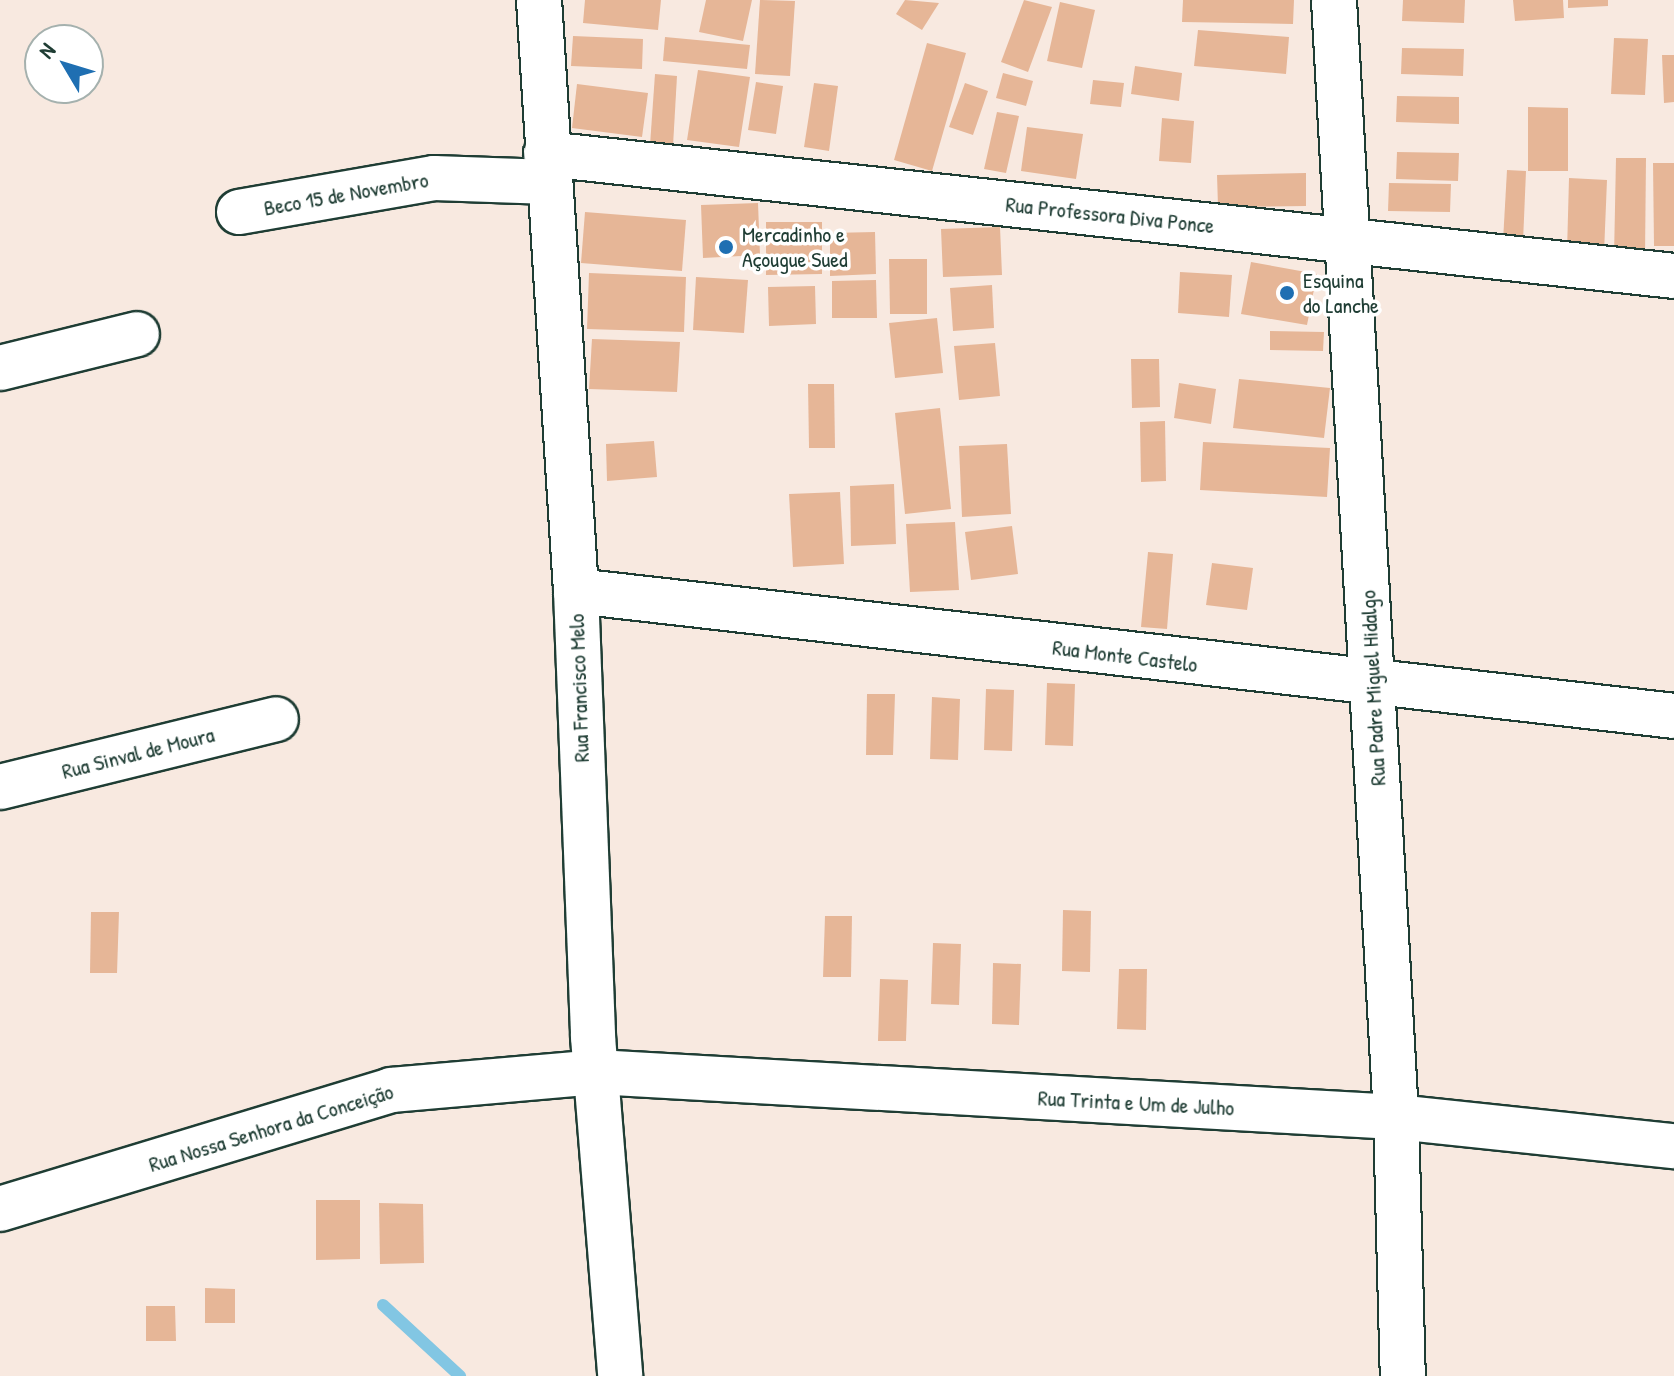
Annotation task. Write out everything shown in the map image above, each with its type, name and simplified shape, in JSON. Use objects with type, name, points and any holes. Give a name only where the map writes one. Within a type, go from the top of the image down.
[{"type":"street","name":"Rua Francisco Melo","points":[[539,0],[576,591],[596,1072],[620,1376]]},
{"type":"street","name":"Rua Padre Miguel Hidalgo","points":[[1334,0],[1396,1117],[1403,1376]]},
{"type":"street","name":"Beco 15 de Novembro","points":[[239,212],[434,178],[548,168]]},
{"type":"street","name":"Rua Professora Diva Ponce","points":[[548,168],[1345,240],[1674,276]]},
{"type":"street","points":[[0,368],[137,334]]},
{"type":"street","name":"Rua Monte Castelo","points":[[576,591],[1374,685],[1674,716]]},
{"type":"street","name":"Rua Sinval de Moura","points":[[0,787],[276,719]]},
{"type":"street","name":"Rua Trinta e Um de Julho","points":[[596,1072],[1396,1117],[1674,1146]]},
{"type":"street","name":"Rua Nossa Senhora da Conceição","points":[[0,1209],[391,1090],[596,1072]]},
{"type":"building","points":[[585,0],[661,0],[658,30],[583,23]]},
{"type":"building","points":[[706,0],[752,0],[743,41],[699,32]]},
{"type":"building","points":[[760,0],[795,1],[790,76],[755,74]]},
{"type":"building","points":[[905,0],[939,3],[922,30],[896,14]]},
{"type":"building","points":[[1024,0],[1052,7],[1028,72],[1001,62]]},
{"type":"building","points":[[1183,0],[1294,0],[1293,24],[1182,22]]},
{"type":"building","points":[[1403,0],[1465,0],[1464,23],[1402,21]]},
{"type":"building","points":[[1513,0],[1563,0],[1564,18],[1515,21]]},
{"type":"building","points":[[1568,0],[1608,0],[1608,6],[1568,8]]},
{"type":"building","points":[[1060,2],[1095,10],[1082,68],[1047,61]]},
{"type":"building","points":[[1198,30],[1289,37],[1286,74],[1194,66]]},
{"type":"building","points":[[573,36],[643,39],[642,69],[571,66]]},
{"type":"building","points":[[665,37],[750,45],[747,69],[663,61]]},
{"type":"building","points":[[1614,38],[1648,39],[1645,95],[1611,94]]},
{"type":"building","points":[[927,43],[966,53],[932,171],[894,160]]},
{"type":"building","points":[[1402,48],[1464,49],[1463,76],[1401,74]]},
{"type":"building","points":[[1662,55],[1674,55],[1674,102],[1664,103]]},
{"type":"building","points":[[1135,66],[1182,73],[1179,101],[1131,94]]},
{"type":"building","points":[[698,70],[750,77],[739,147],[687,140]]},
{"type":"building","points":[[1003,73],[1033,81],[1026,106],[996,98]]},
{"type":"building","points":[[655,74],[677,76],[673,146],[650,145]]},
{"type":"building","points":[[1093,80],[1124,83],[1121,107],[1090,104]]},
{"type":"building","points":[[756,82],[783,86],[776,134],[748,130]]},
{"type":"building","points":[[814,83],[838,86],[829,151],[804,147]]},
{"type":"building","points":[[965,83],[988,91],[973,135],[949,127]]},
{"type":"building","points":[[577,84],[648,93],[642,137],[572,128]]},
{"type":"building","points":[[1397,96],[1459,97],[1459,124],[1396,122]]},
{"type":"building","points":[[1528,107],[1568,108],[1568,171],[1528,171]]},
{"type":"building","points":[[997,112],[1019,116],[1006,173],[984,169]]},
{"type":"building","points":[[1162,118],[1194,121],[1191,163],[1159,161]]},
{"type":"building","points":[[1027,127],[1083,134],[1076,179],[1021,171]]},
{"type":"building","points":[[1397,152],[1459,153],[1458,181],[1396,179]]},
{"type":"building","points":[[1616,158],[1646,158],[1645,257],[1614,257]]},
{"type":"building","points":[[1653,163],[1674,163],[1674,246],[1654,246]]},
{"type":"building","points":[[1507,170],[1526,171],[1523,242],[1503,241]]},
{"type":"building","points":[[1306,173],[1306,206],[1218,207],[1217,175]]},
{"type":"building","points":[[1569,178],[1607,180],[1604,253],[1567,252]]},
{"type":"building","points":[[1389,183],[1451,184],[1450,212],[1388,211]]},
{"type":"building","points":[[758,203],[760,255],[703,258],[701,205]]},
{"type":"building","points":[[585,212],[686,220],[682,271],[581,263]]},
{"type":"building","points":[[766,222],[822,222],[822,274],[766,275]]},
{"type":"building","points":[[1000,227],[1002,275],[943,277],[941,229]]},
{"type":"building","points":[[875,232],[876,274],[830,276],[830,233]]},
{"type":"building","points":[[889,259],[927,259],[927,314],[890,314]]},
{"type":"building","points":[[1251,262],[1317,274],[1307,325],[1241,314]]},
{"type":"building","points":[[1180,272],[1232,275],[1229,317],[1178,313]]},
{"type":"building","points":[[589,273],[686,277],[684,332],[587,329]]},
{"type":"building","points":[[696,277],[748,280],[744,333],[693,330]]},
{"type":"building","points":[[876,280],[877,318],[832,318],[832,281]]},
{"type":"building","points":[[992,285],[994,328],[953,331],[950,288]]},
{"type":"building","points":[[815,286],[816,324],[769,326],[768,287]]},
{"type":"building","points":[[937,318],[943,373],[895,378],[889,323]]},
{"type":"building","points":[[1270,331],[1324,332],[1323,351],[1270,350]]},
{"type":"building","points":[[592,339],[680,342],[677,392],[589,389]]},
{"type":"building","points":[[995,343],[1000,396],[959,400],[954,346]]},
{"type":"building","points":[[1131,359],[1159,359],[1160,407],[1132,408]]},
{"type":"building","points":[[1239,379],[1330,388],[1324,438],[1233,428]]},
{"type":"building","points":[[1179,383],[1216,389],[1211,424],[1174,418]]},
{"type":"building","points":[[808,384],[834,384],[835,448],[809,448]]},
{"type":"building","points":[[940,408],[951,509],[905,514],[895,413]]},
{"type":"building","points":[[1165,421],[1166,481],[1141,482],[1140,422]]},
{"type":"building","points":[[654,441],[657,477],[607,481],[606,444]]},
{"type":"building","points":[[1203,442],[1330,448],[1327,497],[1200,490]]},
{"type":"building","points":[[1007,444],[1011,514],[962,517],[959,446]]},
{"type":"building","points":[[894,484],[896,544],[851,546],[850,486]]},
{"type":"building","points":[[840,492],[844,564],[793,567],[789,494]]},
{"type":"building","points":[[955,522],[959,590],[910,592],[906,524]]},
{"type":"building","points":[[1012,526],[1018,574],[971,580],[965,532]]},
{"type":"building","points":[[1148,552],[1173,554],[1167,629],[1141,627]]},
{"type":"building","points":[[1212,563],[1253,568],[1247,610],[1206,605]]},
{"type":"building","points":[[1047,683],[1075,684],[1073,746],[1045,745]]},
{"type":"building","points":[[986,689],[1014,690],[1012,751],[984,750]]},
{"type":"building","points":[[867,694],[895,694],[893,755],[866,755]]},
{"type":"building","points":[[932,697],[960,699],[958,760],[930,759]]},
{"type":"building","points":[[1063,910],[1091,911],[1090,972],[1062,971]]},
{"type":"building","points":[[91,912],[119,912],[117,973],[90,973]]},
{"type":"building","points":[[825,916],[852,916],[851,977],[823,977]]},
{"type":"building","points":[[933,943],[961,944],[959,1005],[931,1004]]},
{"type":"building","points":[[993,963],[1021,964],[1019,1025],[992,1024]]},
{"type":"building","points":[[1119,969],[1147,969],[1146,1030],[1117,1029]]},
{"type":"building","points":[[880,979],[908,980],[906,1041],[878,1041]]},
{"type":"building","points":[[316,1200],[360,1200],[360,1259],[316,1260]]},
{"type":"building","points":[[379,1203],[423,1204],[424,1263],[380,1264]]},
{"type":"building","points":[[205,1288],[235,1289],[235,1323],[205,1323]]},
{"type":"building","points":[[146,1306],[175,1306],[176,1341],[146,1341]]},
{"type":"waterway","points":[[383,1305],[460,1376]]},
{"type":"place","name":"Mercadinho e Açougue Sued","points":[[726,247]]},
{"type":"place","name":"Esquina do Lanche","points":[[1287,293]]}]
